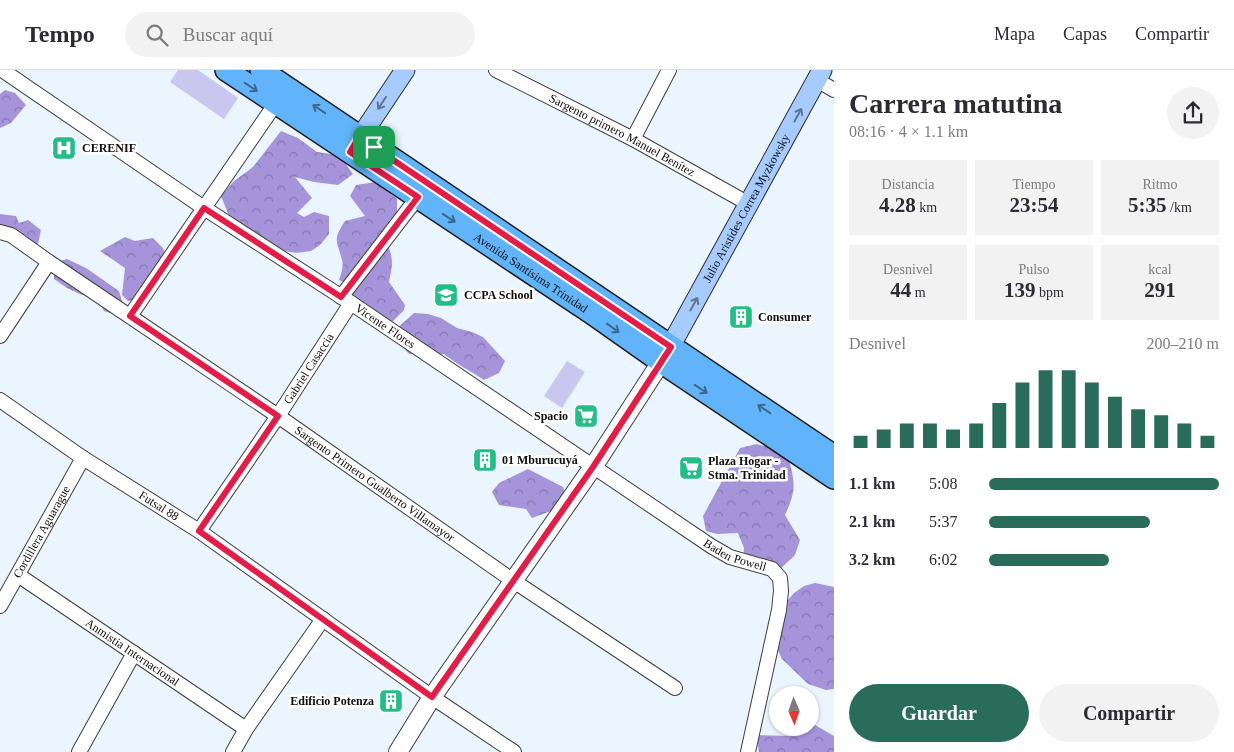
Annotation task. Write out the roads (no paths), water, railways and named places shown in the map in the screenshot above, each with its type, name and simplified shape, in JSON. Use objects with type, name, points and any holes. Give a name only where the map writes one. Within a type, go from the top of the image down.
[{"type":"main road","name":"Avenida Santísima Trinidad","points":[[226,70],[276,103],[355,145],[783,433],[834,478]]},
{"type":"main road","name":"Avenida Santísima Trinidad","points":[[261,70],[418,197],[590,312],[666,354]]},
{"type":"main road","points":[[355,145],[405,70]]},
{"type":"main road","name":"Julio Aristides Correa Myzkowsky","points":[[666,354],[820,75]]},
{"type":"main road","name":"Avenida Santísima Trinidad","points":[[783,433],[834,456]]},
{"type":"street","name":"Sargento primero Manuel Benítez","points":[[496,70],[633,139],[749,204]]},
{"type":"street","points":[[633,139],[669,70]]},
{"type":"street","name":"Vicente Flores","points":[[2,71],[593,467]]},
{"type":"street","points":[[820,75],[834,90]]},
{"type":"street","points":[[130,316],[276,103]]},
{"type":"street","name":"Gabriel Casaccia","points":[[199,531],[278,416],[346,300],[418,197]]},
{"type":"street","name":"Sargento Primero Gualberto Villamayor","points":[[0,232],[11,234],[49,262],[278,416],[512,580],[675,688]]},
{"type":"street","points":[[0,336],[49,262]]},
{"type":"street","name":"Julio Aristides Correa Myzkowsky","points":[[398,752],[432,697],[512,580],[593,467],[666,354]]},
{"type":"street","name":"Futsal 88","points":[[0,400],[83,458],[199,531],[432,697],[514,752]]},
{"type":"street","name":"Cordillera Aguarague","points":[[0,606],[83,458]]},
{"type":"street","name":"Baden Powell","points":[[593,467],[724,554],[772,569],[780,578],[779,610],[748,752]]},
{"type":"street","name":"Anmistia Internacional","points":[[18,574],[246,729]]},
{"type":"street","points":[[234,752],[246,729],[323,619]]},
{"type":"street","points":[[79,752],[134,653]]},
{"type":"place","name":"CERENIF","points":[[64,148]]},
{"type":"place","name":"CCPA School","points":[[446,295]]},
{"type":"place","name":"Consumer","points":[[741,317]]},
{"type":"place","name":"Spacio","points":[[586,416]]},
{"type":"place","name":"01 Mburucuyá","points":[[485,460]]},
{"type":"place","name":"Plaza Hogar - Stma. Trinidad","points":[[691,468]]},
{"type":"place","name":"Edificio Potenza","points":[[391,701]]}]
